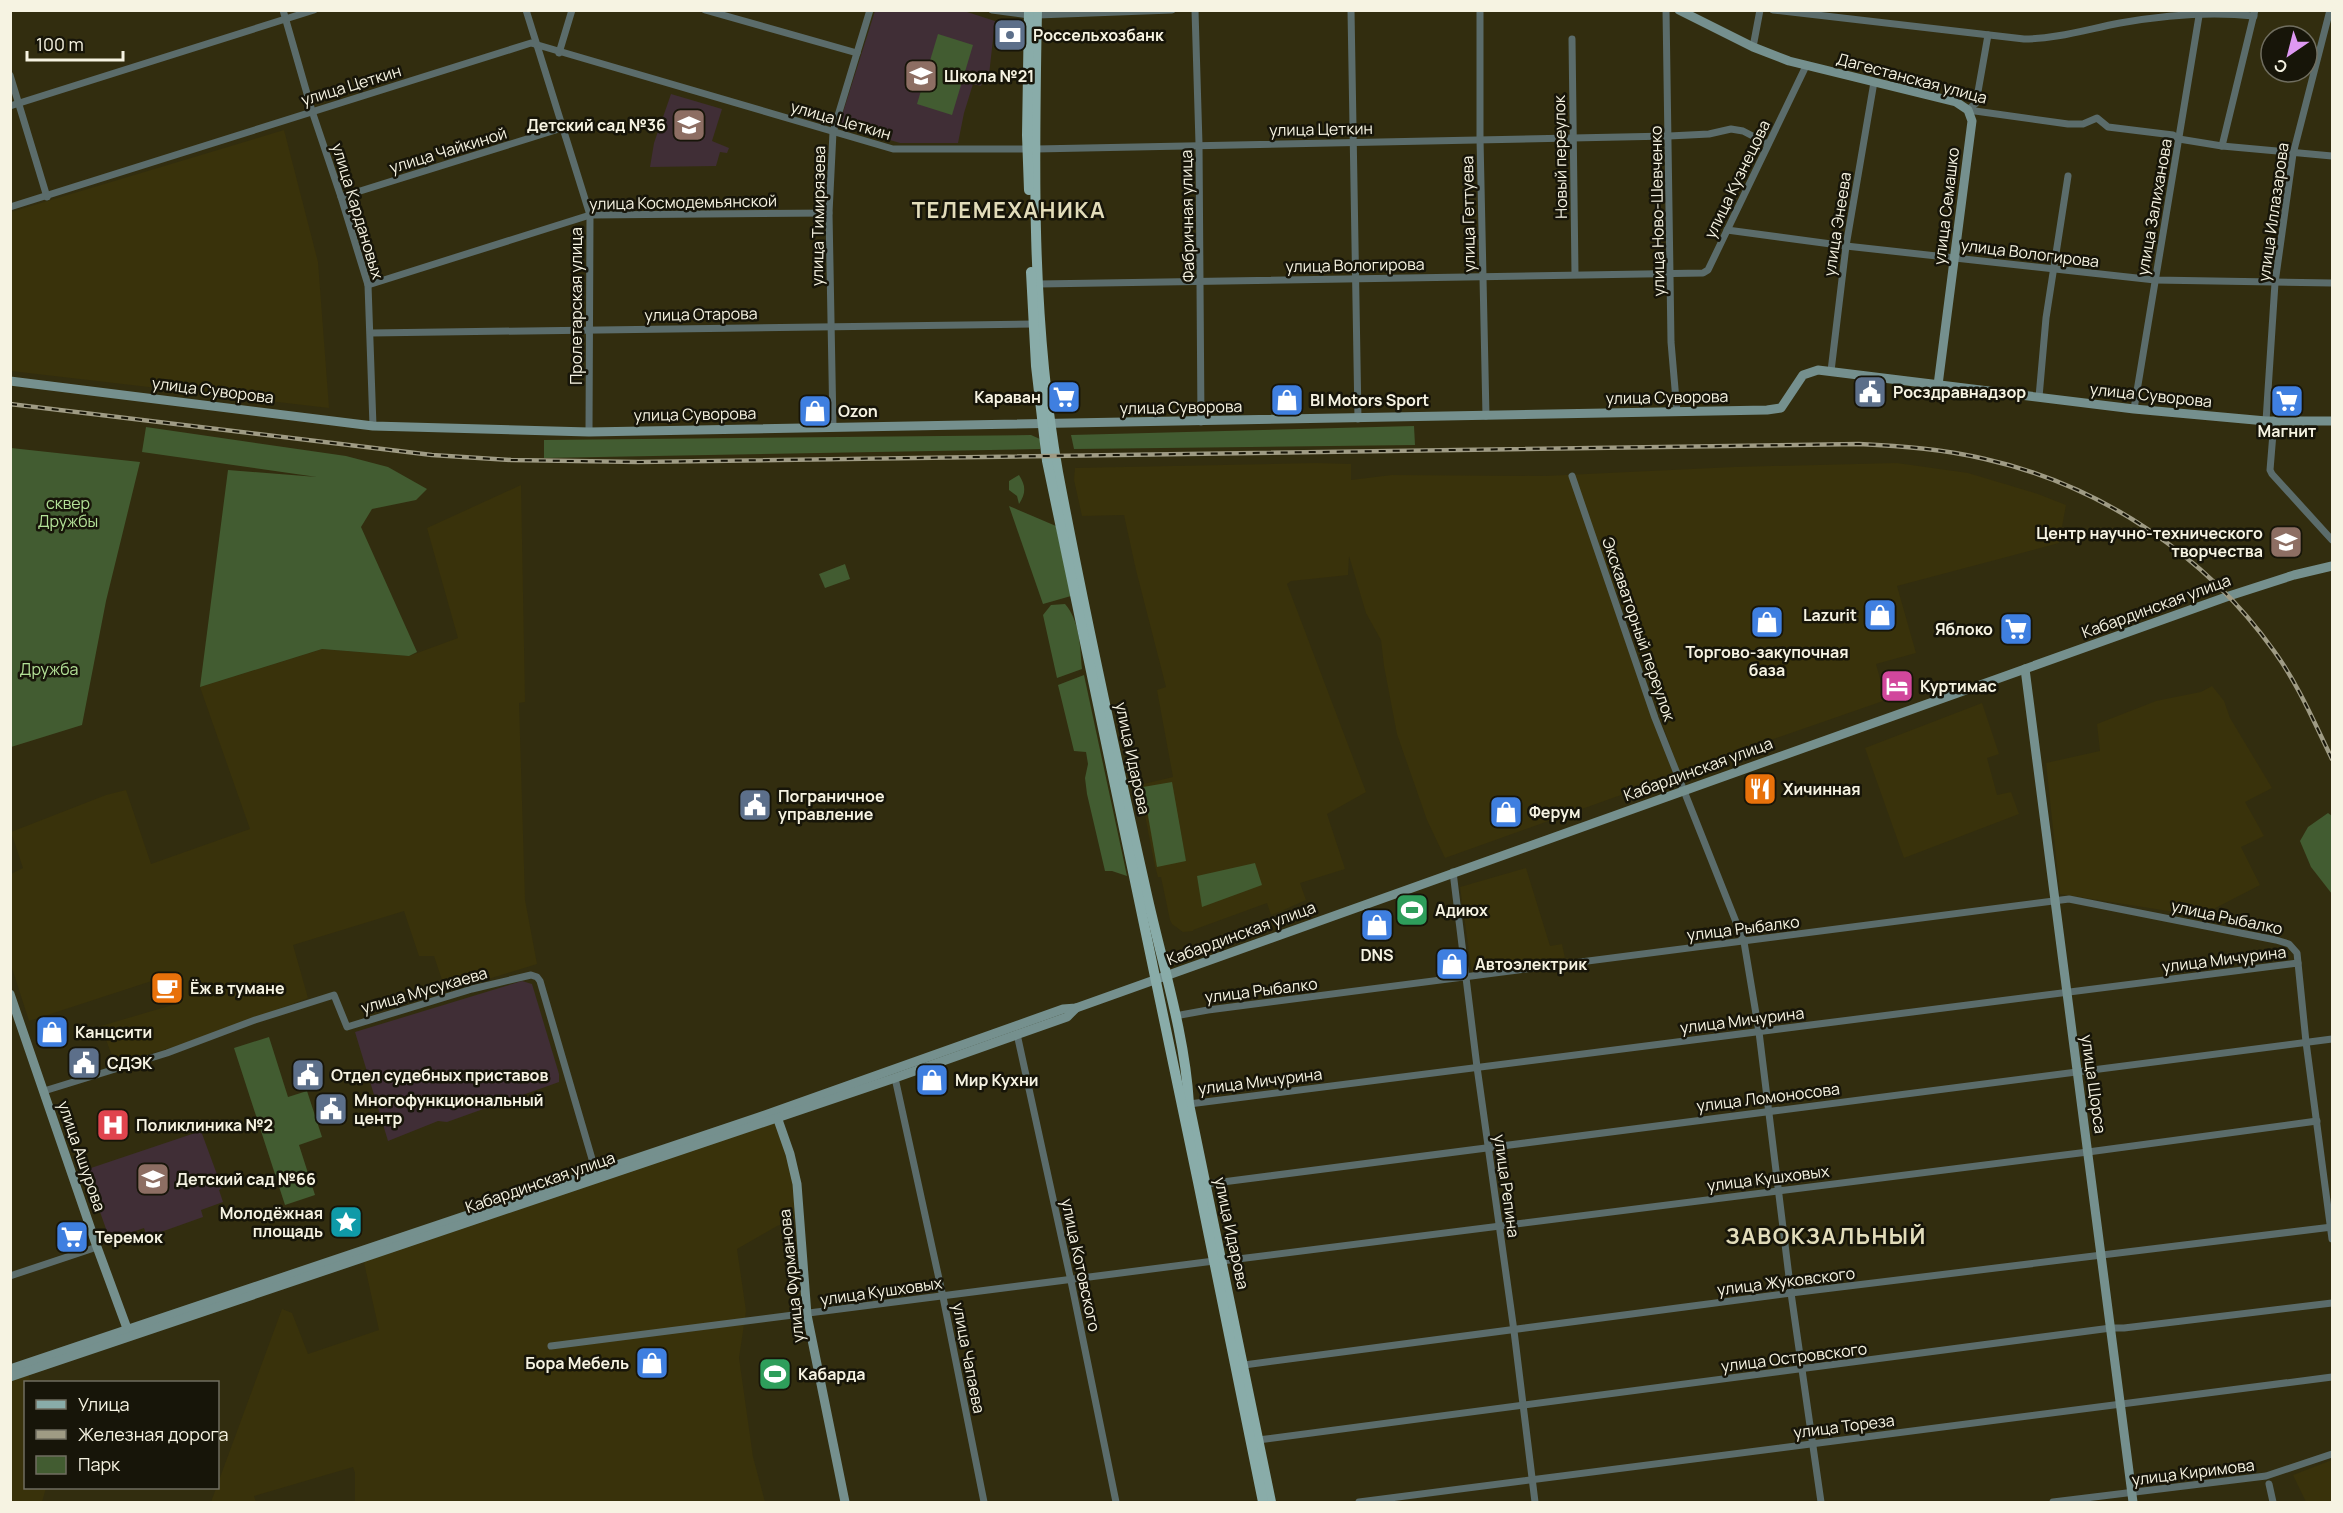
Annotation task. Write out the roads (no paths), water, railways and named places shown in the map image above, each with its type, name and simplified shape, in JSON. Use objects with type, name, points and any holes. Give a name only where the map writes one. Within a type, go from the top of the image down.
[{"type":"main road","name":"Дагестанская улица","points":[[1679,10],[1753,47],[1806,66],[1956,102],[1968,110]]},
{"type":"main road","name":"улица Идарова","points":[[1033,13],[1033,324],[1046,424],[1061,483],[1122,781],[1218,1261],[1263,1503]]},
{"type":"main road","name":"улица Семашко","points":[[1938,385],[1972,121],[1968,110]]},
{"type":"main road","name":"улица Идарова","points":[[1032,149],[1046,424]]},
{"type":"main road","name":"улица Суворова","points":[[10,381],[373,426],[589,432],[1778,410],[1803,375],[1813,371],[1831,371],[2134,409],[2270,421],[2332,421]]},
{"type":"main road","name":"Кабардинская улица","points":[[10,1369],[128,1333],[776,1114],[1063,1009],[1076,1008],[2249,589],[2332,566]]},
{"type":"main road","name":"улица Щорса","points":[[2025,669],[2132,1498]]},
{"type":"main road","name":"улица Идарова","points":[[1160,978],[1175,1016],[1207,1184],[1218,1261],[1244,1365],[1271,1503]]},
{"type":"main road","name":"улица Ашурова","points":[[10,994],[128,1333]]},
{"type":"main road","name":"Кабардинская улица","points":[[776,1114],[895,1078],[1067,1017],[1076,1008]]},
{"type":"main road","name":"улица Фурманова","points":[[776,1114],[790,1154],[797,1184],[807,1315],[845,1503]]},
{"type":"main road","name":"Кабардинская улица","points":[[10,1377],[128,1333]]},
{"type":"street","name":"улица Кардановых","points":[[283,10],[312,111],[368,285],[373,426]]},
{"type":"street","points":[[10,106],[314,10]]},
{"type":"street","name":"Пролетарская улица","points":[[526,10],[590,215],[589,432]]},
{"type":"street","points":[[559,53],[572,10]]},
{"type":"street","points":[[705,10],[857,53]]},
{"type":"street","name":"улица Тимирязева","points":[[833,427],[829,213],[833,132],[870,10]]},
{"type":"street","points":[[992,10],[1033,13],[1172,10]]},
{"type":"street","name":"Фабричная улица","points":[[1195,10],[1201,281],[1201,422]]},
{"type":"street","points":[[1351,10],[1358,419]]},
{"type":"street","name":"улица Геттуева","points":[[1479,10],[1486,416]]},
{"type":"street","name":"улица Ново-Шевченко","points":[[1666,10],[1672,272],[1671,342],[1677,412]]},
{"type":"street","points":[[1753,47],[1760,10]]},
{"type":"street","points":[[1773,10],[2034,39],[2160,16],[2200,12],[2255,13],[2222,147]]},
{"type":"street","name":"улица Иллазарова","points":[[2330,10],[2293,154],[2275,283],[2270,421],[2272,474],[2332,540]]},
{"type":"street","name":"улица Залиханова","points":[[2134,409],[2200,12]]},
{"type":"street","name":"улица Семашко","points":[[1968,110],[1976,103],[1988,35]]},
{"type":"street","name":"Новый переулок","points":[[1572,39],[1575,274]]},
{"type":"street","name":"улица Цеткин","points":[[10,207],[531,43],[893,150],[1669,136],[1709,134],[1731,129],[1743,131],[1768,144]]},
{"type":"street","name":"улица Кузнецова","points":[[1672,272],[1706,272],[1806,66]]},
{"type":"street","points":[[10,75],[47,197]]},
{"type":"street","name":"улица Энеева","points":[[1831,371],[1846,246],[1874,82]]},
{"type":"street","name":"Дагестанская улица","points":[[1968,110],[2068,124],[2083,124],[2097,118],[2108,127],[2173,135],[2179,139]]},
{"type":"street","name":"улица Чайкиной","points":[[341,197],[562,128]]},
{"type":"street","points":[[2179,139],[2222,147],[2332,156]]},
{"type":"street","points":[[2038,397],[2046,318],[2068,176]]},
{"type":"street","name":"улица Космодемьянской","points":[[368,285],[590,215],[829,213]]},
{"type":"street","name":"улица Вологирова","points":[[1727,230],[1846,246],[2155,280],[2332,283]]},
{"type":"street","name":"улица Вологирова","points":[[1039,284],[1672,272]]},
{"type":"street","name":"улица Отарова","points":[[371,333],[1033,324]]},
{"type":"street","name":"Экскаваторный переулок","points":[[1572,476],[1624,622],[1655,718],[1744,942],[1759,1032],[1791,1293],[1821,1503]]},
{"type":"street","name":"улица Репина","points":[[1453,872],[1498,1226],[1514,1331],[1534,1503]]},
{"type":"street","name":"улица Рыбалко","points":[[1175,1016],[2075,900],[2276,940],[2294,948],[2298,963]]},
{"type":"street","points":[[2298,963],[2317,1120],[2329,1176],[2332,1239]]},
{"type":"street","name":"улица Мичурина","points":[[1190,1104],[2298,963]]},
{"type":"street","name":"улица Мусукаева","points":[[44,1091],[167,1053],[286,1009],[334,995],[347,1027],[472,989],[531,975],[540,981],[596,1175]]},
{"type":"street","name":"улица Котовского","points":[[1017,1034],[1071,1281],[1116,1503]]},
{"type":"street","name":"улица Ломоносова","points":[[1207,1184],[1768,1110],[2332,1040]]},
{"type":"street","name":"улица Чапаева","points":[[895,1078],[943,1297],[984,1503]]},
{"type":"street","name":"улица Кушховых","points":[[551,1346],[2088,1152],[2317,1120]]},
{"type":"street","name":"улица Жуковского","points":[[1244,1365],[1791,1293],[2332,1227]]},
{"type":"street","points":[[10,1276],[97,1247]]},
{"type":"street","name":"улица Островского","points":[[1258,1440],[2111,1328],[2332,1303]]},
{"type":"street","name":"улица Тореза","points":[[1359,1503],[2332,1377]]},
{"type":"street","name":"улица Киримова","points":[[2053,1503],[2132,1498],[2266,1476],[2332,1454]]},
{"type":"street","points":[[2269,1484],[2273,1503]]},
{"type":"railway","points":[[10,404],[432,455],[511,460],[638,462],[1859,444],[1954,453],[2028,471],[2069,486],[2109,506],[2147,529],[2183,555],[2247,616],[2274,651],[2298,690],[2332,759]]},
{"type":"place","name":"Россельхозбанк","points":[[1010,35]]},
{"type":"place","name":"Школа №21","points":[[921,76]]},
{"type":"place","name":"Детский сад №36","points":[[689,125]]},
{"type":"place","name":"Росздравнадзор","points":[[1870,392]]},
{"type":"place","name":"Караван","points":[[1064,397]]},
{"type":"place","name":"BI Motors Sport","points":[[1287,400]]},
{"type":"place","name":"Магнит","points":[[2287,401]]},
{"type":"place","name":"Ozon","points":[[815,411]]},
{"type":"place","name":"Центр научно-технического творчества","points":[[2286,542]]},
{"type":"place","name":"Lazurit","points":[[1880,615]]},
{"type":"place","name":"Торгово-закупочная база","points":[[1767,622]]},
{"type":"place","name":"Яблоко","points":[[2016,629]]},
{"type":"place","name":"Куртимас","points":[[1897,686]]},
{"type":"place","name":"Хичинная","points":[[1760,789]]},
{"type":"place","name":"Пограничное управление","points":[[755,805]]},
{"type":"place","name":"Ферум","points":[[1506,812]]},
{"type":"place","name":"Адиюх","points":[[1412,910]]},
{"type":"place","name":"DNS","points":[[1377,925]]},
{"type":"place","name":"Автоэлектрик","points":[[1452,964]]},
{"type":"place","name":"Ёж в тумане","points":[[167,988]]},
{"type":"place","name":"Канцсити","points":[[52,1032]]},
{"type":"place","name":"СДЭК","points":[[84,1063]]},
{"type":"place","name":"Отдел судебных приставов","points":[[308,1075]]},
{"type":"place","name":"Мир Кухни","points":[[932,1080]]},
{"type":"place","name":"Многофункциональный центр","points":[[331,1109]]},
{"type":"place","name":"Поликлиника №2","points":[[113,1125]]},
{"type":"place","name":"Детский сад №66","points":[[153,1179]]},
{"type":"place","name":"Молодёжная площадь","points":[[346,1222]]},
{"type":"place","name":"Теремок","points":[[72,1237]]},
{"type":"place","name":"Бора Мебель","points":[[652,1363]]},
{"type":"place","name":"Кабарда","points":[[775,1374]]},
{"type":"district","name":"ТЕЛЕМЕХАНИКА","points":[[1009,210]]},
{"type":"district","name":"ЗАВОКЗАЛЬНЫЙ","points":[[1826,1236]]},
{"type":"park label","name":"сквер Дружбы","points":[[68,512]]},
{"type":"park label","name":"Дружба","points":[[49,669]]}]
